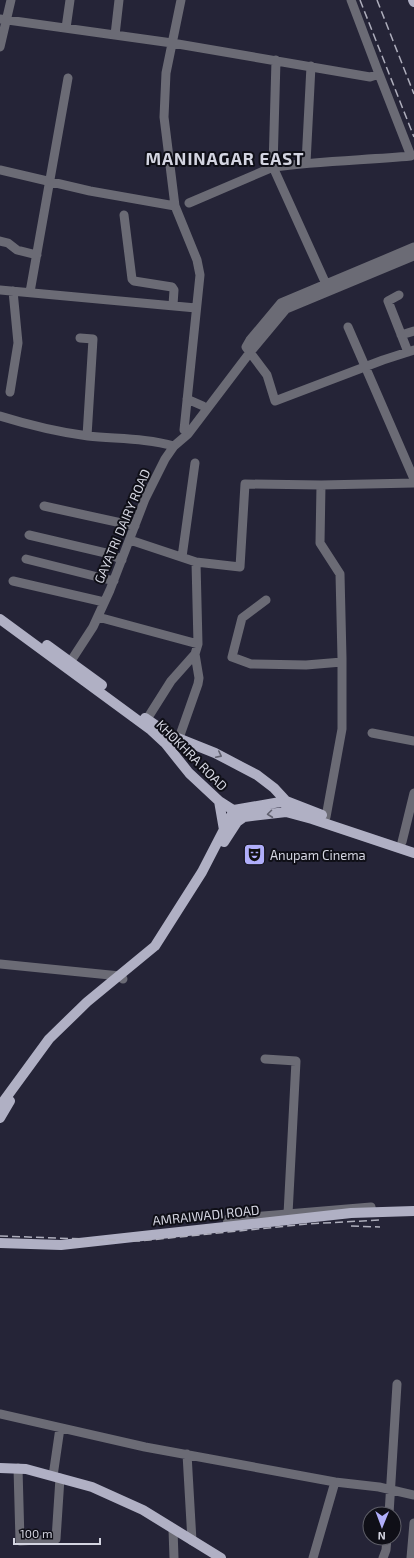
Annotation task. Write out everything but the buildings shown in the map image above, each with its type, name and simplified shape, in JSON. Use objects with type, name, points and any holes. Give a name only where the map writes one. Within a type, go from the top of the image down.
[{"type":"main road","name":"KHOKHRA ROAD","points":[[0,611],[151,730],[172,739],[215,753],[257,775],[274,788],[286,801],[326,817],[414,846]]},
{"type":"main road","name":"KHOKHRA ROAD","points":[[0,619],[147,719],[172,739],[189,773],[219,801],[244,817]]},
{"type":"main road","points":[[219,801],[224,830]]},
{"type":"main road","points":[[0,1118],[30,1072],[54,1042],[155,946],[202,872],[234,810],[286,801],[286,812]]},
{"type":"main road","points":[[0,1106],[49,1039],[88,1002],[159,949],[205,878],[229,833],[237,822],[244,817],[286,812],[414,853]]},
{"type":"main road","name":"AMRAIWADI ROAD","points":[[0,1243],[61,1244],[372,1212],[414,1211]]},
{"type":"main road","points":[[0,1468],[26,1468],[92,1487],[143,1510],[221,1558]]},
{"type":"street","points":[[0,47],[3,20],[11,0]]},
{"type":"street","points":[[66,28],[70,0]]},
{"type":"street","points":[[115,34],[119,0]]},
{"type":"street","points":[[181,0],[166,73],[164,117],[175,206],[199,267],[184,430]]},
{"type":"street","points":[[189,203],[273,167],[306,163],[412,160],[351,0]]},
{"type":"street","points":[[3,20],[115,34],[312,66],[370,77],[380,74]]},
{"type":"street","points":[[276,60],[273,167],[326,284]]},
{"type":"street","points":[[306,163],[312,66]]},
{"type":"street","points":[[30,292],[51,182],[68,78]]},
{"type":"street","points":[[0,170],[51,182],[175,206]]},
{"type":"street","points":[[124,215],[132,279],[134,281],[172,287],[174,290],[174,305]]},
{"type":"street","points":[[0,241],[8,243],[17,250],[37,255]]},
{"type":"street","points":[[399,295],[388,301],[401,335],[411,351],[275,400],[267,375],[246,347],[250,340],[281,303],[414,247]]},
{"type":"street","points":[[0,416],[41,428],[87,436],[176,443],[184,430],[284,306],[414,252]]},
{"type":"street","points":[[249,350],[286,309],[414,256]]},
{"type":"street","points":[[0,290],[196,308]]},
{"type":"street","points":[[10,392],[18,343],[13,291]]},
{"type":"street","points":[[348,327],[414,479]]},
{"type":"street","points":[[401,335],[414,331]]},
{"type":"street","points":[[80,338],[93,339],[87,436]]},
{"type":"street","name":"GAYATRI DAIRY ROAD","points":[[68,665],[98,617],[114,581],[145,499],[176,443],[188,434],[249,350]]},
{"type":"street","points":[[187,399],[203,406]]},
{"type":"street","points":[[182,557],[195,463]]},
{"type":"street","points":[[130,540],[196,562],[240,567],[245,484],[414,484]]},
{"type":"street","points":[[321,485],[320,542],[340,574],[342,662],[342,729],[326,817]]},
{"type":"street","points":[[44,506],[135,526]]},
{"type":"street","points":[[29,535],[110,554],[122,560]]},
{"type":"street","points":[[26,559],[114,581]]},
{"type":"street","points":[[147,719],[171,681],[195,654],[198,644],[196,562]]},
{"type":"street","points":[[13,581],[104,602]]},
{"type":"street","points":[[266,600],[242,618],[232,657],[250,664],[306,665],[342,662]]},
{"type":"street","points":[[98,617],[198,644]]},
{"type":"street","points":[[172,739],[198,684],[199,678],[195,654]]},
{"type":"street","points":[[372,733],[414,741]]},
{"type":"street","points":[[402,842],[414,793]]},
{"type":"street","points":[[0,964],[121,978]]},
{"type":"street","points":[[265,1059],[296,1061],[288,1214]]},
{"type":"street","points":[[227,1226],[228,1219],[371,1207],[372,1212]]},
{"type":"street","points":[[389,1506],[397,1384]]},
{"type":"street","points":[[0,1414],[187,1454],[335,1482],[390,1489],[414,1495]]},
{"type":"street","points":[[18,1468],[20,1541],[56,1539],[57,1477],[60,1428]]},
{"type":"street","points":[[187,1454],[192,1541]]},
{"type":"street","points":[[313,1558],[335,1482]]},
{"type":"street","points":[[411,1558],[414,1523]]},
{"type":"street","points":[[174,1529],[174,1558]]},
{"type":"street","points":[[383,1558],[386,1546]]},
{"type":"railway","points":[[360,0],[414,137]]},
{"type":"railway","points":[[377,0],[414,94]]},
{"type":"railway","points":[[0,1236],[140,1241],[307,1224],[380,1220]]},
{"type":"railway","points":[[351,1226],[380,1227]]},
{"type":"place","name":"Anupam Cinema","points":[[255,855]]},
{"type":"district","name":"MANINAGAR EAST","points":[[225,159]]}]
